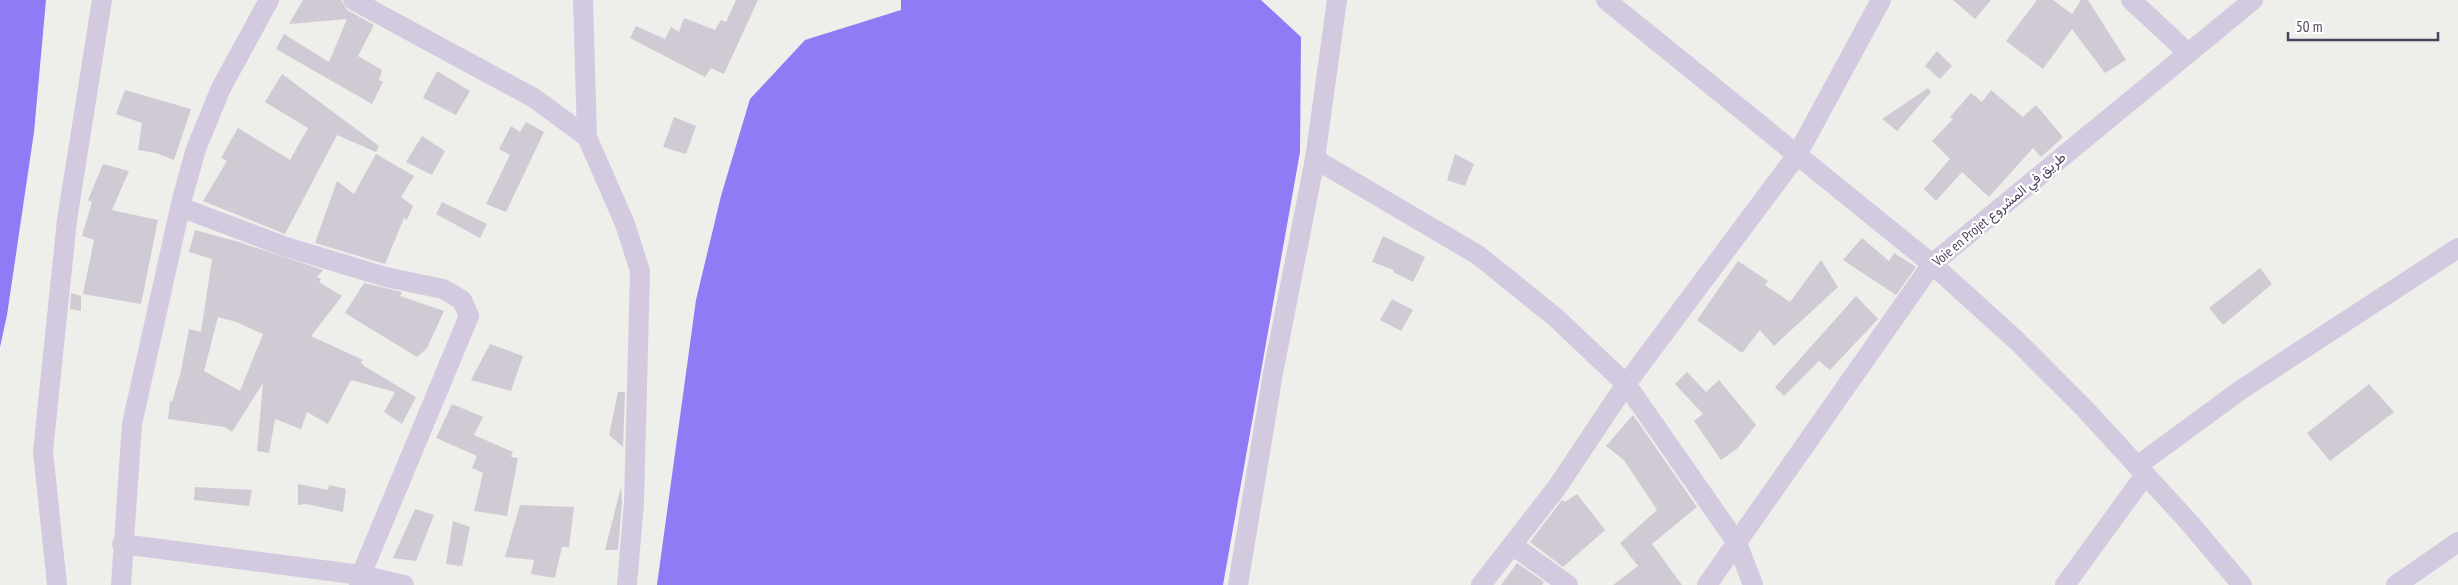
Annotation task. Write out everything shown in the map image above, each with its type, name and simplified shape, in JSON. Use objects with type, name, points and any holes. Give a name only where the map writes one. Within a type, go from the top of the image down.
[{"type":"street","points":[[57,585],[43,451],[67,220],[102,0]]},
{"type":"street","points":[[121,585],[122,544],[132,424],[180,207],[196,149],[221,88],[269,0]]},
{"type":"street","points":[[353,0],[534,98],[587,138]]},
{"type":"street","points":[[583,0],[587,138],[625,224],[640,271],[634,503],[627,585]]},
{"type":"street","points":[[1238,585],[1273,373],[1314,159],[1337,0]]},
{"type":"street","points":[[1606,0],[1932,264],[2023,348],[2084,408],[2141,470],[2239,583]]},
{"type":"street","points":[[1481,585],[1558,486],[1626,384],[1797,155],[1881,0]]},
{"type":"street","points":[[2131,0],[2188,53]]},
{"type":"street","name":"Voie en Projet طريق في المشروع","points":[[1707,585],[1932,264],[2253,0]]},
{"type":"street","points":[[1314,159],[1478,255],[1555,317],[1626,384],[1737,543],[1753,585]]},
{"type":"street","points":[[180,207],[286,247],[386,277],[443,289],[462,300],[469,316],[360,580]]},
{"type":"street","points":[[2066,585],[2141,470],[2242,389],[2458,248]]},
{"type":"street","points":[[2396,585],[2458,542]]},
{"type":"street","points":[[122,544],[404,585]]},
{"type":"street","points":[[1512,546],[1568,585]]},
{"type":"shaded area","points":[[0,0],[46,0],[34,132],[7,315],[0,347]]},
{"type":"shaded area","points":[[901,0],[1261,0],[1301,37],[1300,152],[1223,585],[657,585],[696,300],[721,196],[750,99],[805,40],[901,10]]},
{"type":"building","points":[[303,0],[341,0],[347,10],[374,25],[358,56],[382,70],[379,80],[383,82],[372,104],[276,49],[284,34],[329,62],[347,19],[289,24]]},
{"type":"building","points":[[736,0],[758,0],[724,74],[711,68],[705,77],[630,38],[636,26],[665,39],[671,27],[679,32],[684,18],[715,30],[721,20],[726,22]]},
{"type":"building","points":[[1953,0],[1991,0],[1975,19]]},
{"type":"building","points":[[2037,0],[2053,0],[2072,14],[2081,0],[2088,0],[2126,60],[2105,73],[2072,29],[2043,69],[2006,41]]},
{"type":"building","points":[[1937,51],[1952,66],[1940,79],[1925,66]]},
{"type":"building","points":[[437,71],[470,91],[456,115],[423,98]]},
{"type":"building","points":[[282,74],[379,146],[376,152],[337,135],[285,234],[203,201],[227,161],[221,158],[238,128],[290,160],[308,128],[265,102]]},
{"type":"building","points":[[1928,88],[1931,92],[1897,131],[1882,119]]},
{"type":"building","points":[[125,90],[191,109],[174,160],[156,153],[138,150],[142,123],[116,114]]},
{"type":"building","points":[[1991,90],[2023,117],[2036,105],[2063,137],[2041,157],[2033,148],[1989,197],[1962,172],[1936,201],[1924,189],[1950,159],[1932,141],[1953,119],[1950,117],[1971,93],[1982,102]]},
{"type":"building","points":[[674,117],[696,126],[686,154],[663,147]]},
{"type":"building","points":[[526,122],[544,132],[506,212],[486,204],[510,155],[499,149],[511,126],[520,132]]},
{"type":"building","points":[[422,136],[445,151],[432,175],[406,162]]},
{"type":"building","points":[[376,154],[414,176],[401,197],[413,206],[407,220],[404,218],[385,264],[315,243],[337,181],[354,194]]},
{"type":"building","points":[[1455,154],[1474,164],[1465,186],[1447,180]]},
{"type":"building","points":[[103,164],[129,171],[112,210],[158,220],[141,304],[83,294],[94,240],[82,236],[92,202],[88,200]]},
{"type":"building","points":[[442,202],[487,224],[480,238],[436,214]]},
{"type":"building","points":[[195,230],[239,242],[323,270],[317,277],[321,279],[319,282],[342,296],[311,336],[363,360],[361,362],[364,366],[416,397],[402,424],[384,412],[395,392],[351,380],[328,424],[307,412],[301,429],[275,419],[269,453],[257,451],[263,383],[232,432],[225,427],[168,419],[170,401],[172,402],[181,371],[189,329],[201,332],[212,259],[189,252]],"holes":[[[218,317],[236,322],[263,334],[240,391],[204,371]]]},
{"type":"building","points":[[1383,236],[1425,257],[1413,282],[1393,272],[1394,270],[1372,262]]},
{"type":"building","points":[[1862,238],[1889,261],[1894,253],[1916,267],[1896,295],[1843,260]]},
{"type":"building","points":[[1821,260],[1838,287],[1774,346],[1760,330],[1742,353],[1697,320],[1738,261],[1768,281],[1765,285],[1790,302]]},
{"type":"building","points":[[2260,268],[2272,284],[2223,325],[2209,308]]},
{"type":"building","points":[[364,283],[402,292],[400,296],[444,311],[427,348],[417,357],[345,313]]},
{"type":"building","points":[[71,293],[81,296],[81,311],[70,309]]},
{"type":"building","points":[[1856,296],[1878,319],[1830,370],[1819,361],[1784,396],[1775,387]]},
{"type":"building","points":[[1392,299],[1413,310],[1401,331],[1380,320]]},
{"type":"building","points":[[490,344],[523,356],[511,391],[471,380]]},
{"type":"building","points":[[1687,372],[1706,392],[1719,380],[1756,425],[1738,448],[1721,460],[1694,421],[1703,414],[1675,384]]},
{"type":"building","points":[[2369,384],[2394,412],[2330,461],[2307,433]]},
{"type":"building","points":[[618,392],[625,392],[623,447],[609,435]]},
{"type":"building","points":[[452,404],[483,417],[474,435],[513,452],[511,457],[518,458],[507,516],[474,511],[483,473],[472,468],[477,456],[436,438]]},
{"type":"building","points":[[1633,415],[1697,507],[1652,544],[1682,585],[1613,585],[1638,566],[1620,543],[1657,510],[1624,460],[1606,446]]},
{"type":"building","points":[[298,484],[328,490],[329,485],[346,489],[343,512],[307,504],[298,505]]},
{"type":"building","points":[[195,487],[252,490],[249,506],[194,500]]},
{"type":"building","points":[[621,487],[622,502],[618,550],[605,550]]},
{"type":"building","points":[[1577,494],[1605,530],[1563,567],[1530,542],[1562,500],[1565,502]]},
{"type":"building","points":[[520,505],[574,507],[569,547],[562,547],[555,578],[531,574],[534,560],[505,557]]},
{"type":"building","points":[[415,509],[434,515],[416,561],[393,558]]},
{"type":"building","points":[[453,521],[470,527],[462,566],[446,564]]},
{"type":"building","points":[[1517,563],[1544,582],[1542,585],[1501,585]]}]
